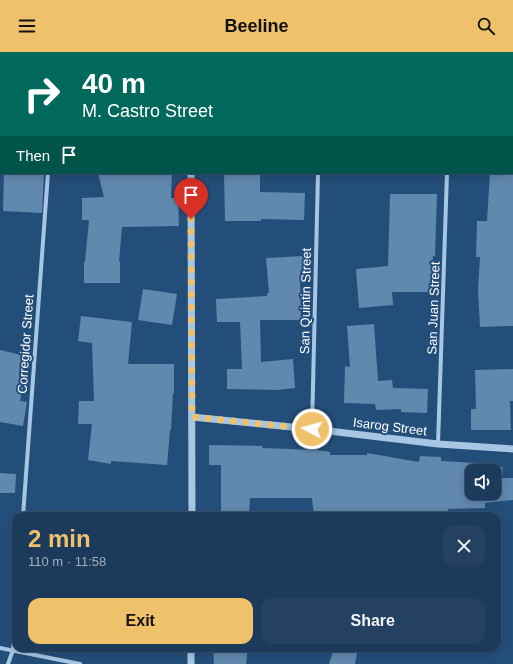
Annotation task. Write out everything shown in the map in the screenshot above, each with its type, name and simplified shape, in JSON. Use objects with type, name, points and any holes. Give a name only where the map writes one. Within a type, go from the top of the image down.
[{"type":"street","name":"Corregidor Street","points":[[23,512],[48,174]]},
{"type":"street","points":[[191,174],[192,512]]},
{"type":"street","name":"San Quintin Street","points":[[312,429],[318,174]]},
{"type":"street","name":"San Juan Street","points":[[438,444],[447,174]]},
{"type":"street","name":"Isarog Street","points":[[192,417],[438,444],[513,449]]},
{"type":"street","points":[[0,648],[12,650]]},
{"type":"street","points":[[8,664],[12,652]]},
{"type":"street","points":[[23,652],[80,664]]},
{"type":"street","points":[[191,652],[191,664]]},
{"type":"building","points":[[4,174],[44,174],[42,213],[3,211]]},
{"type":"building","points":[[98,174],[172,174],[171,198],[178,198],[179,226],[122,227],[119,262],[120,283],[84,283],[84,262],[89,220],[82,220],[82,198],[104,197]]},
{"type":"building","points":[[224,174],[260,174],[260,192],[305,193],[304,220],[261,219],[261,221],[225,221]]},
{"type":"building","points":[[490,174],[513,174],[513,326],[480,327],[478,290],[480,257],[476,257],[477,221],[487,221]]},
{"type":"building","points":[[390,194],[437,194],[432,292],[392,292],[393,305],[359,308],[356,269],[388,266]]},
{"type":"building","points":[[303,256],[304,276],[300,277],[301,320],[260,320],[261,362],[293,359],[295,388],[277,390],[227,389],[227,369],[242,369],[240,322],[217,322],[216,299],[267,296],[267,293],[269,293],[266,258]]},
{"type":"building","points":[[143,289],[177,294],[172,325],[138,320]]},
{"type":"building","points":[[81,316],[132,322],[128,364],[174,364],[174,393],[167,465],[111,461],[111,464],[88,460],[92,424],[78,424],[79,401],[94,401],[92,343],[78,341]]},
{"type":"building","points":[[374,324],[378,381],[392,380],[393,388],[428,389],[427,413],[401,412],[401,409],[376,410],[375,404],[344,403],[345,366],[350,367],[347,326]]},
{"type":"building","points":[[0,350],[30,357],[20,401],[27,402],[23,426],[0,422]]},
{"type":"building","points":[[513,369],[513,401],[510,401],[511,430],[471,430],[471,409],[476,409],[475,370]]},
{"type":"building","points":[[209,445],[263,446],[262,448],[317,450],[330,452],[330,455],[367,455],[367,453],[419,462],[420,456],[441,457],[441,461],[477,463],[465,464],[465,500],[501,500],[501,467],[503,467],[502,478],[513,478],[513,500],[485,503],[485,508],[448,509],[448,512],[314,512],[312,498],[250,498],[249,512],[221,512],[221,465],[209,465]]},
{"type":"building","points":[[0,473],[16,474],[15,493],[0,493]]},
{"type":"building","points":[[213,652],[248,652],[246,664],[214,664]]},
{"type":"building","points":[[333,652],[357,652],[355,664],[329,664]]},
{"type":"route","points":[[191,219],[192,417],[312,429]]}]
